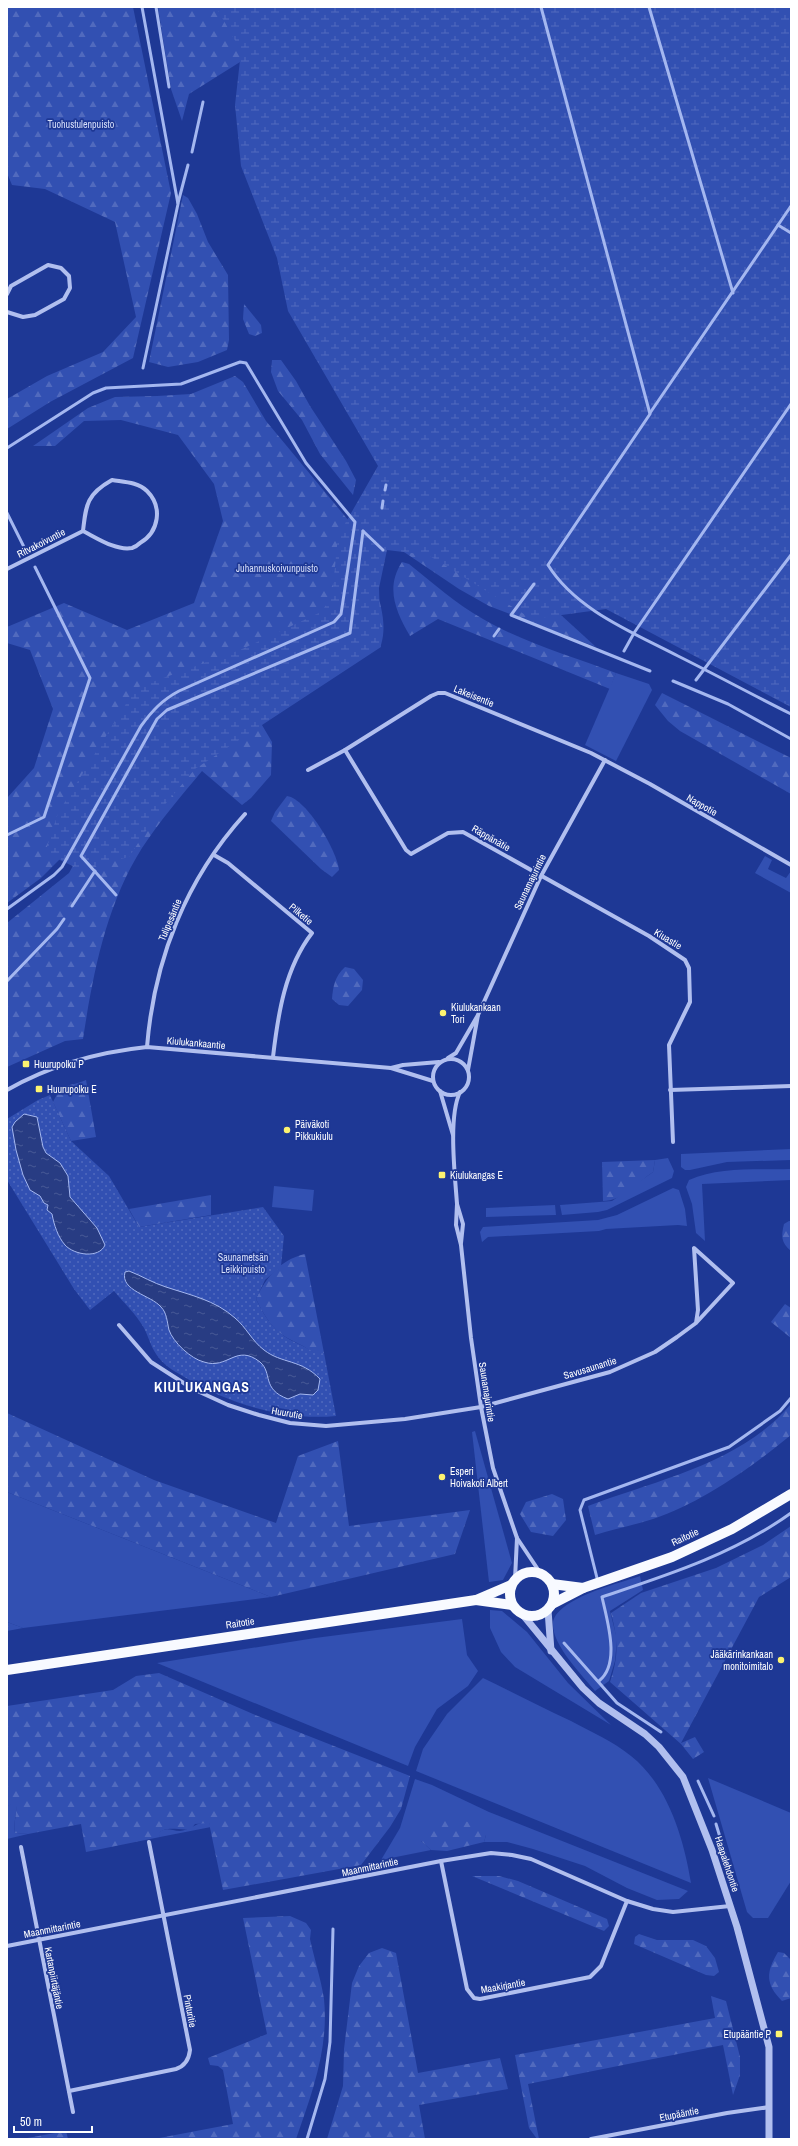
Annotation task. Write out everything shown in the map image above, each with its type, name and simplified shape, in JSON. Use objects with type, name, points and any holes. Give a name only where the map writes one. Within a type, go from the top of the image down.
[{"type":"main road","name":"Raitotie","points":[[550,1607],[583,1588],[679,1554],[732,1529],[791,1494]]},
{"type":"main road","name":"Raitotie","points":[[476,1600],[513,1582],[527,1572],[541,1574]]},
{"type":"main road","points":[[513,1582],[510,1599],[512,1605],[523,1615],[536,1617],[550,1607],[554,1590],[552,1584],[541,1574]]},
{"type":"main road","name":"Raitotie","points":[[552,1584],[583,1588]]},
{"type":"main road","name":"Raitotie","points":[[7,1670],[476,1600],[512,1605]]},
{"type":"street","points":[[7,294],[11,286],[48,265],[61,268],[69,276],[70,288],[64,299],[35,315],[23,317],[7,312]]},
{"type":"street","points":[[112,480],[133,483],[146,490],[155,502],[157,522],[148,538],[132,548],[112,545],[83,531],[86,508],[97,489],[112,480]]},
{"type":"street","name":"Ritvakoivuntie","points":[[7,569],[83,531]]},
{"type":"street","name":"Lakeisentie","points":[[308,770],[345,750],[438,693],[445,693],[605,760]]},
{"type":"street","name":"Räppänätie","points":[[345,750],[411,854],[448,833],[464,832],[541,876]]},
{"type":"street","name":"Nappotie","points":[[605,760],[791,865]]},
{"type":"street","name":"Saunamajurintie","points":[[448,1058],[456,1053],[478,1014],[541,876],[605,760]]},
{"type":"street","name":"Tulipesäntie","points":[[147,1047],[153,995],[163,957],[178,917],[196,882],[229,832],[245,814]]},
{"type":"street","name":"Pilketie","points":[[214,855],[228,863],[312,933],[297,958],[285,986],[273,1057]]},
{"type":"street","name":"Kiuastie","points":[[541,876],[649,936],[680,955],[685,960],[689,968],[690,1002],[670,1045],[670,1090],[673,1142]]},
{"type":"street","name":"Saunamajurintie","points":[[468,1070],[478,1014]]},
{"type":"street","name":"Kiulukankaantie","points":[[7,1090],[48,1070],[79,1060],[127,1049],[147,1047],[391,1068],[433,1081]]},
{"type":"street","points":[[448,1058],[460,1061],[468,1070],[468,1083],[460,1092],[450,1095],[440,1091],[433,1081],[433,1071],[439,1062],[448,1058]]},
{"type":"street","name":"Kiulukankaantie","points":[[391,1068],[403,1065],[439,1062]]},
{"type":"street","points":[[670,1090],[791,1086]]},
{"type":"street","name":"Saunamajurintie","points":[[440,1091],[454,1138]]},
{"type":"street","name":"Saunamajurintie","points":[[460,1092],[456,1100],[454,1138],[457,1204],[456,1225],[461,1245],[471,1338],[481,1407],[493,1468],[518,1538],[541,1574]]},
{"type":"street","name":"Saunamajurintie","points":[[457,1204],[463,1224],[461,1245]]},
{"type":"street","name":"Savusaunantie","points":[[481,1407],[610,1372],[655,1352],[696,1323],[733,1284],[694,1248],[698,1310],[696,1323]]},
{"type":"street","name":"Huurutie","points":[[119,1325],[151,1362],[188,1386],[228,1405],[290,1423],[326,1426],[405,1419],[481,1407]]},
{"type":"street","name":"Saunamajurintie","points":[[513,1582],[518,1538]]},
{"type":"street","points":[[550,1607],[551,1652]]},
{"type":"street","name":"Haapalehdontie","points":[[523,1615],[551,1652],[583,1688],[599,1703],[645,1734],[659,1747],[683,1777],[712,1850],[730,1906],[769,2047],[769,2139]]},
{"type":"street","name":"Pinturitie","points":[[69,2091],[176,2069],[184,2065],[189,2057],[190,2050],[149,1842]]},
{"type":"street","name":"Kartanpiirtäjäntie","points":[[20,1847],[74,2112]]},
{"type":"street","name":"Maanmittarintie","points":[[7,1946],[441,1861],[491,1853],[512,1854],[531,1860],[652,1909],[673,1912],[730,1906]]},
{"type":"street","name":"Maakirjantie","points":[[441,1861],[467,1989],[474,1998],[480,1999],[590,1976],[601,1966],[627,1900]]},
{"type":"street","name":"Etupääntie","points":[[591,2139],[727,2112],[770,2107]]},
{"type":"green space","name":"Tuohustulenpuisto","points":[[7,7],[133,7],[171,193],[133,358],[50,402],[7,429],[7,399],[47,376],[103,352],[136,317],[115,222],[45,189],[12,185],[7,173]]},
{"type":"green space","points":[[158,7],[328,7],[189,94],[182,121],[171,89]]},
{"type":"green space","points":[[216,7],[791,7],[791,707],[606,609],[532,619],[428,555],[387,550],[379,588],[381,647],[195,769],[157,814],[129,857],[79,869],[45,853],[58,813],[136,688],[242,649],[321,612],[332,597],[338,536],[378,466],[288,311],[277,258],[241,166],[235,105],[241,51]]},
{"type":"green space","points":[[183,195],[188,198],[197,214],[208,242],[228,275],[229,340],[227,350],[198,362],[168,367],[149,362]]},
{"type":"green space","points":[[244,304],[261,325],[262,333],[255,336],[249,334],[243,319]]},
{"type":"green space","points":[[272,360],[281,360],[296,381],[310,406],[346,461],[356,480],[353,495],[320,454],[302,420],[278,391],[271,372]]},
{"type":"green space","name":"Juhannuskoivunpuisto","points":[[235,376],[243,382],[266,421],[349,521],[339,604],[62,857],[41,878],[7,903],[7,798],[34,768],[53,709],[30,650],[7,643],[7,627],[64,603],[127,630],[194,603],[223,521],[214,484],[178,435],[121,420],[84,421],[55,446],[33,446],[88,408],[115,397],[191,394]]},
{"type":"green space","points":[[366,504],[550,605],[596,647],[489,606],[459,589],[401,550]]},
{"type":"green space","points":[[402,562],[409,564],[463,607],[499,628],[548,649],[616,673],[610,689],[438,619],[410,636],[400,618],[394,600],[393,591],[394,581]]},
{"type":"green space","points":[[376,587],[383,623],[383,638],[381,645],[259,720],[272,742],[271,775],[251,798],[242,805],[202,771],[163,818],[142,848],[119,893],[110,916],[91,990],[83,1039],[65,1041],[7,1067],[7,923],[69,873],[148,729]]},
{"type":"green space","points":[[616,673],[649,684],[652,690],[616,761],[585,745]]},
{"type":"green space","points":[[662,693],[791,758],[791,794],[680,731],[668,721],[655,705]]},
{"type":"green space","points":[[287,796],[295,799],[303,806],[320,827],[327,839],[337,861],[339,870],[332,877],[321,869],[271,821],[275,812]]},
{"type":"green space","points":[[765,856],[772,860],[768,869],[786,878],[791,871],[791,893],[755,873]]},
{"type":"green space","points":[[345,967],[354,969],[363,980],[362,990],[348,1006],[339,1005],[332,999],[335,982]]},
{"type":"green space","points":[[86,1080],[96,1137],[71,1141],[53,1102],[60,1090],[64,1087]]},
{"type":"green space","name":"Saunametsän Leikkipuisto","points":[[50,1095],[71,1141],[109,1176],[139,1227],[263,1207],[284,1236],[281,1266],[265,1280],[256,1299],[263,1313],[280,1333],[316,1354],[324,1353],[336,1416],[297,1416],[277,1413],[258,1409],[220,1396],[186,1378],[165,1364],[154,1351],[141,1323],[114,1291],[90,1310],[74,1289],[7,1180],[7,1119],[38,1100]]},
{"type":"green space","points":[[791,1149],[791,1160],[727,1162],[690,1170],[685,1170],[681,1167],[681,1154]]},
{"type":"green space","points":[[668,1158],[674,1171],[672,1178],[607,1210],[562,1215],[560,1205],[612,1201],[653,1172],[655,1160]]},
{"type":"green space","points":[[655,1160],[653,1172],[617,1198],[603,1201],[602,1162]]},
{"type":"green space","points":[[791,1169],[791,1180],[702,1184],[705,1241],[696,1233],[692,1204],[686,1187],[689,1180],[726,1171]]},
{"type":"green space","points":[[274,1186],[314,1190],[312,1211],[272,1207]]},
{"type":"green space","points":[[673,1188],[679,1190],[685,1209],[687,1226],[678,1225],[488,1237],[482,1242],[480,1232],[483,1227],[598,1220],[617,1215]]},
{"type":"green space","points":[[211,1195],[211,1215],[139,1227],[129,1209]]},
{"type":"green space","points":[[555,1205],[556,1215],[486,1217],[486,1208]]},
{"type":"green space","points":[[791,1221],[791,1251],[785,1245],[782,1236],[784,1224]]},
{"type":"green space","points":[[305,1254],[324,1353],[316,1355],[277,1331],[267,1318],[256,1299],[264,1284],[275,1270],[288,1260]]},
{"type":"green space","points":[[785,1304],[791,1308],[791,1338],[771,1322]]},
{"type":"green space","points":[[791,1404],[791,1435],[743,1471],[707,1494],[671,1512],[653,1519],[595,1535],[588,1506],[670,1478],[723,1455],[748,1441],[771,1424]]},
{"type":"green space","points":[[7,1413],[154,1480],[276,1523],[298,1456],[338,1441],[349,1526],[470,1510],[455,1554],[271,1597],[7,1492]]},
{"type":"green space","points":[[475,1431],[512,1563],[503,1580],[489,1582],[472,1432]]},
{"type":"green space","points":[[7,1492],[271,1597],[23,1628],[7,1622]]},
{"type":"green space","points":[[552,1494],[563,1499],[566,1520],[553,1536],[531,1532],[520,1514],[526,1502]]},
{"type":"green space","points":[[791,1526],[791,1577],[759,1597],[681,1743],[695,1737],[704,1752],[693,1759],[681,1744],[610,1682],[616,1655],[615,1631],[611,1613],[641,1593],[716,1568],[763,1545]]},
{"type":"green space","points":[[640,1576],[643,1590],[610,1611],[617,1639],[615,1661],[609,1681],[595,1691],[569,1660],[557,1641],[553,1624],[556,1615],[564,1607],[589,1593]]},
{"type":"green space","points":[[490,1610],[502,1611],[527,1632],[568,1683],[611,1725],[515,1667],[501,1652],[490,1628]]},
{"type":"green space","points":[[462,1619],[467,1655],[478,1671],[468,1686],[437,1709],[415,1747],[408,1766],[157,1663],[315,1638]]},
{"type":"green space","points":[[7,1622],[23,1628],[7,1631]]},
{"type":"green space","points":[[159,1673],[253,1714],[410,1776],[401,1809],[390,1827],[361,1865],[223,1890],[209,1823],[195,1824],[191,1829],[166,1829],[159,1833],[160,1837],[86,1852],[81,1824],[28,1834],[15,1833],[14,1826],[16,1806],[13,1804],[7,1806],[7,1706],[113,1690],[136,1676]]},
{"type":"green space","points":[[483,1678],[609,1741],[631,1756],[644,1768],[664,1797],[679,1831],[691,1883],[416,1771],[423,1749],[447,1714]]},
{"type":"green space","points":[[708,1778],[791,1813],[791,1881],[768,1918],[753,1918],[747,1912]]},
{"type":"green space","points":[[415,1779],[432,1785],[489,1812],[688,1891],[679,1899],[657,1900],[627,1888],[585,1866],[507,1842],[484,1842],[486,1835],[421,1841],[431,1850],[381,1860],[400,1828]]},
{"type":"green space","points":[[13,1803],[16,1805],[14,1826],[15,1833],[28,1834],[7,1839],[7,1806]]},
{"type":"green space","points":[[445,1816],[462,1820],[477,1827],[486,1835],[484,1842],[447,1851],[431,1850],[421,1841],[422,1836],[429,1826]]},
{"type":"green space","points":[[204,1822],[209,1823],[211,1827],[160,1837],[158,1833],[167,1829],[180,1831]]},
{"type":"green space","points":[[472,1876],[499,1876],[518,1881],[607,1919],[609,1926],[604,1931]]},
{"type":"green space","points":[[290,1916],[306,1923],[311,1930],[310,1939],[323,1991],[325,2017],[322,2053],[318,2070],[296,2139],[154,2139],[233,2124],[223,2070],[218,2066],[210,2065],[208,2058],[267,2034],[243,1918]]},
{"type":"green space","points":[[639,1934],[657,1940],[693,1940],[706,1946],[715,1958],[719,1972],[714,1976],[706,1975],[634,1944],[635,1937]]},
{"type":"green space","points":[[382,1948],[396,1953],[418,2073],[500,2058],[508,2089],[419,2105],[425,2139],[327,2139],[343,2086],[344,2049],[352,1983],[359,1966],[369,1953]]},
{"type":"green space","points":[[778,1952],[784,1953],[791,1960],[791,1998],[782,2001],[776,1995],[769,1978],[771,1966]]},
{"type":"green space","points":[[711,1996],[726,2001],[740,2057],[740,2075],[733,2095],[723,2045],[528,2084],[539,2139],[537,2139],[529,2128],[515,2055],[715,2018]]},
{"type":"green space","points":[[66,2131],[68,2139],[22,2139]]},
{"type":"water","points":[[24,1114],[37,1117],[43,1147],[46,1153],[60,1163],[68,1176],[70,1197],[97,1228],[105,1245],[97,1252],[92,1254],[80,1253],[65,1245],[57,1231],[52,1214],[47,1210],[48,1205],[44,1203],[40,1196],[30,1190],[23,1175],[16,1150],[12,1127]]},
{"type":"water","points":[[129,1271],[161,1285],[211,1302],[227,1312],[239,1322],[264,1350],[278,1358],[306,1368],[320,1379],[318,1390],[313,1395],[300,1394],[288,1399],[274,1391],[264,1366],[252,1357],[244,1355],[238,1356],[220,1363],[212,1364],[199,1360],[188,1354],[178,1345],[171,1335],[163,1309],[127,1284],[125,1272]]},
{"type":"waterway","points":[[142,7],[178,204],[143,368]]},
{"type":"waterway","points":[[156,7],[169,87]]},
{"type":"waterway","points":[[541,7],[650,414],[548,565],[560,581],[574,595],[606,618],[624,629],[791,714]]},
{"type":"waterway","points":[[649,7],[733,293]]},
{"type":"waterway","points":[[192,152],[203,102]]},
{"type":"waterway","points":[[178,203],[188,165]]},
{"type":"waterway","points":[[650,413],[791,206]]},
{"type":"waterway","points":[[778,225],[791,233]]},
{"type":"waterway","points":[[7,448],[93,393],[106,388],[181,384],[240,362],[246,363],[306,463],[355,522],[341,614],[334,622],[179,691],[162,702],[141,726],[62,867],[54,875],[7,909]]},
{"type":"waterway","points":[[624,651],[634,633],[791,404]]},
{"type":"waterway","points":[[385,490],[386,485]]},
{"type":"waterway","points":[[382,508],[383,501]]},
{"type":"waterway","points":[[7,513],[27,553]]},
{"type":"waterway","points":[[363,531],[383,550]]},
{"type":"waterway","points":[[116,895],[81,856],[157,719],[167,710],[350,633],[363,531]]},
{"type":"waterway","points":[[696,680],[791,555]]},
{"type":"waterway","points":[[7,835],[44,817],[90,678],[35,567]]},
{"type":"waterway","points":[[534,584],[511,615],[650,671]]},
{"type":"waterway","points":[[494,636],[499,629]]},
{"type":"waterway","points":[[673,681],[728,704],[791,739]]},
{"type":"waterway","points":[[72,906],[95,871]]},
{"type":"waterway","points":[[7,981],[57,929],[64,919]]},
{"type":"waterway","points":[[597,1578],[580,1510],[584,1500],[729,1447],[780,1411],[791,1398]]},
{"type":"waterway","points":[[599,1681],[606,1673],[611,1653],[611,1641],[602,1597],[676,1572],[724,1552],[791,1513]]},
{"type":"waterway","points":[[564,1643],[617,1703],[661,1732]]},
{"type":"waterway","points":[[698,1781],[714,1816]]},
{"type":"waterway","points":[[716,1824],[730,1870]]},
{"type":"waterway","points":[[307,2139],[325,2079],[330,2042],[333,1929]]},
{"type":"place","name":"Kiulukankaan Tori","points":[[443,1013]]},
{"type":"place","name":"Huurupolku P","points":[[26,1064]]},
{"type":"place","name":"Huurupolku E","points":[[39,1089]]},
{"type":"place","name":"Päiväkoti Pikkukiulu","points":[[287,1130]]},
{"type":"place","name":"Kiulukangas E","points":[[442,1175]]},
{"type":"place","name":"Esperi Hoivakoti Albert","points":[[442,1477]]},
{"type":"place","name":"Jääkärinkankaan monitoimitalo","points":[[781,1660]]},
{"type":"place","name":"Etupääntie P","points":[[779,2034]]},
{"type":"district","name":"KIULUKANGAS","points":[[202,1387]]}]
